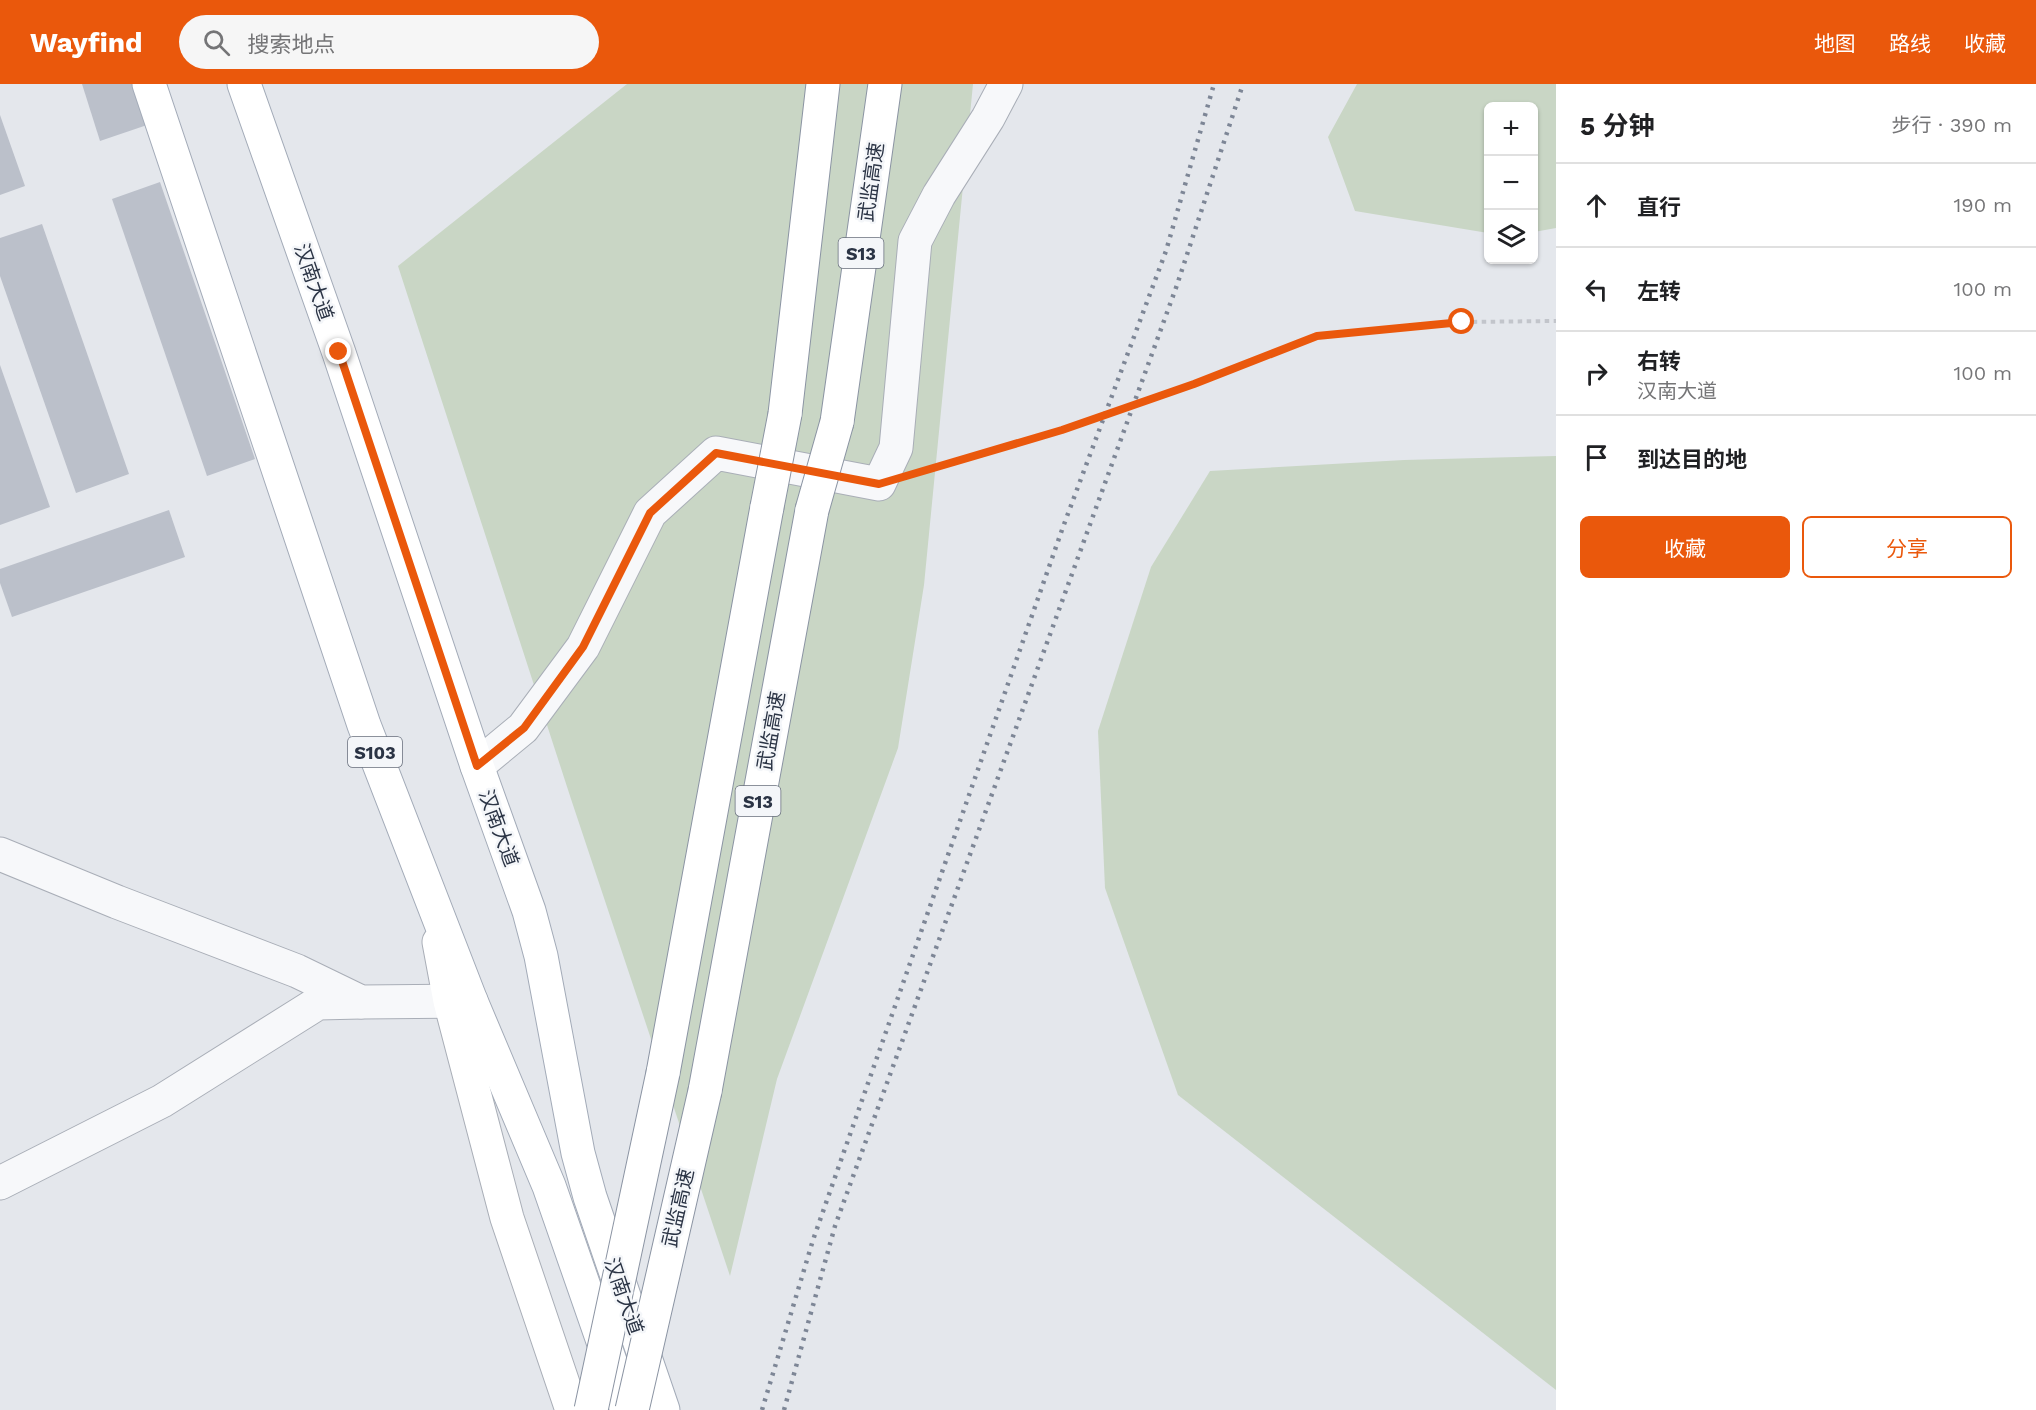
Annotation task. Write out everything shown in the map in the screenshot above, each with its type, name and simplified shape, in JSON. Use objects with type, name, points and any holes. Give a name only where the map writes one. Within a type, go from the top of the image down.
[{"type":"main road","name":"汉南大道","points":[[149,84],[364,725],[430,893],[461,1001],[507,1218],[572,1410]]},
{"type":"main road","name":"汉南大道","points":[[244,84],[339,352],[477,766],[529,911],[538,945],[578,1153],[590,1197],[663,1410]]},
{"type":"main road","name":"S13","points":[[591,1410],[663,1073],[785,414],[823,84]]},
{"type":"main road","name":"武监高速","points":[[632,1410],[705,1091],[812,510],[837,422],[885,84]]},
{"type":"main road","name":"汉南大道","points":[[461,1001],[549,1186],[627,1410]]},
{"type":"street","points":[[477,766],[524,728],[583,647],[650,513],[716,453],[879,484],[896,448],[915,241],[939,195],[988,118],[1006,84]]},
{"type":"street","points":[[0,854],[297,971],[361,1002]]},
{"type":"street","points":[[0,1183],[162,1101],[318,1003],[461,1001]]},
{"type":"path","points":[[879,484],[1062,430],[1194,384],[1317,336],[1462,322],[1556,321]]},
{"type":"green space","points":[[627,84],[973,84],[924,585],[898,748],[777,1079],[730,1276],[571,799],[398,266]]},
{"type":"green space","points":[[1357,84],[1556,84],[1556,228],[1538,231],[1538,102],[1484,102],[1484,232],[1355,211],[1328,137]]},
{"type":"green space","points":[[1556,456],[1556,1390],[1178,1095],[1105,888],[1098,731],[1151,567],[1210,471],[1404,460]]},
{"type":"building","points":[[82,84],[137,84],[150,124],[100,141]]},
{"type":"building","points":[[0,115],[25,186],[0,195]]},
{"type":"building","points":[[160,182],[255,459],[207,476],[112,199]]},
{"type":"building","points":[[42,224],[129,474],[76,493],[0,276],[0,238]]},
{"type":"building","points":[[0,365],[50,507],[0,525]]},
{"type":"building","points":[[169,510],[185,557],[12,617],[0,583],[0,569]]},
{"type":"railway","points":[[762,1410],[813,1240],[1063,527],[1166,251],[1214,84]]},
{"type":"railway","points":[[784,1410],[835,1226],[1177,285],[1243,84]]},
{"type":"route","points":[[339,352],[477,766],[524,728],[583,647],[650,513],[716,453],[879,484],[1062,430],[1194,384],[1317,336],[1462,322]]}]
